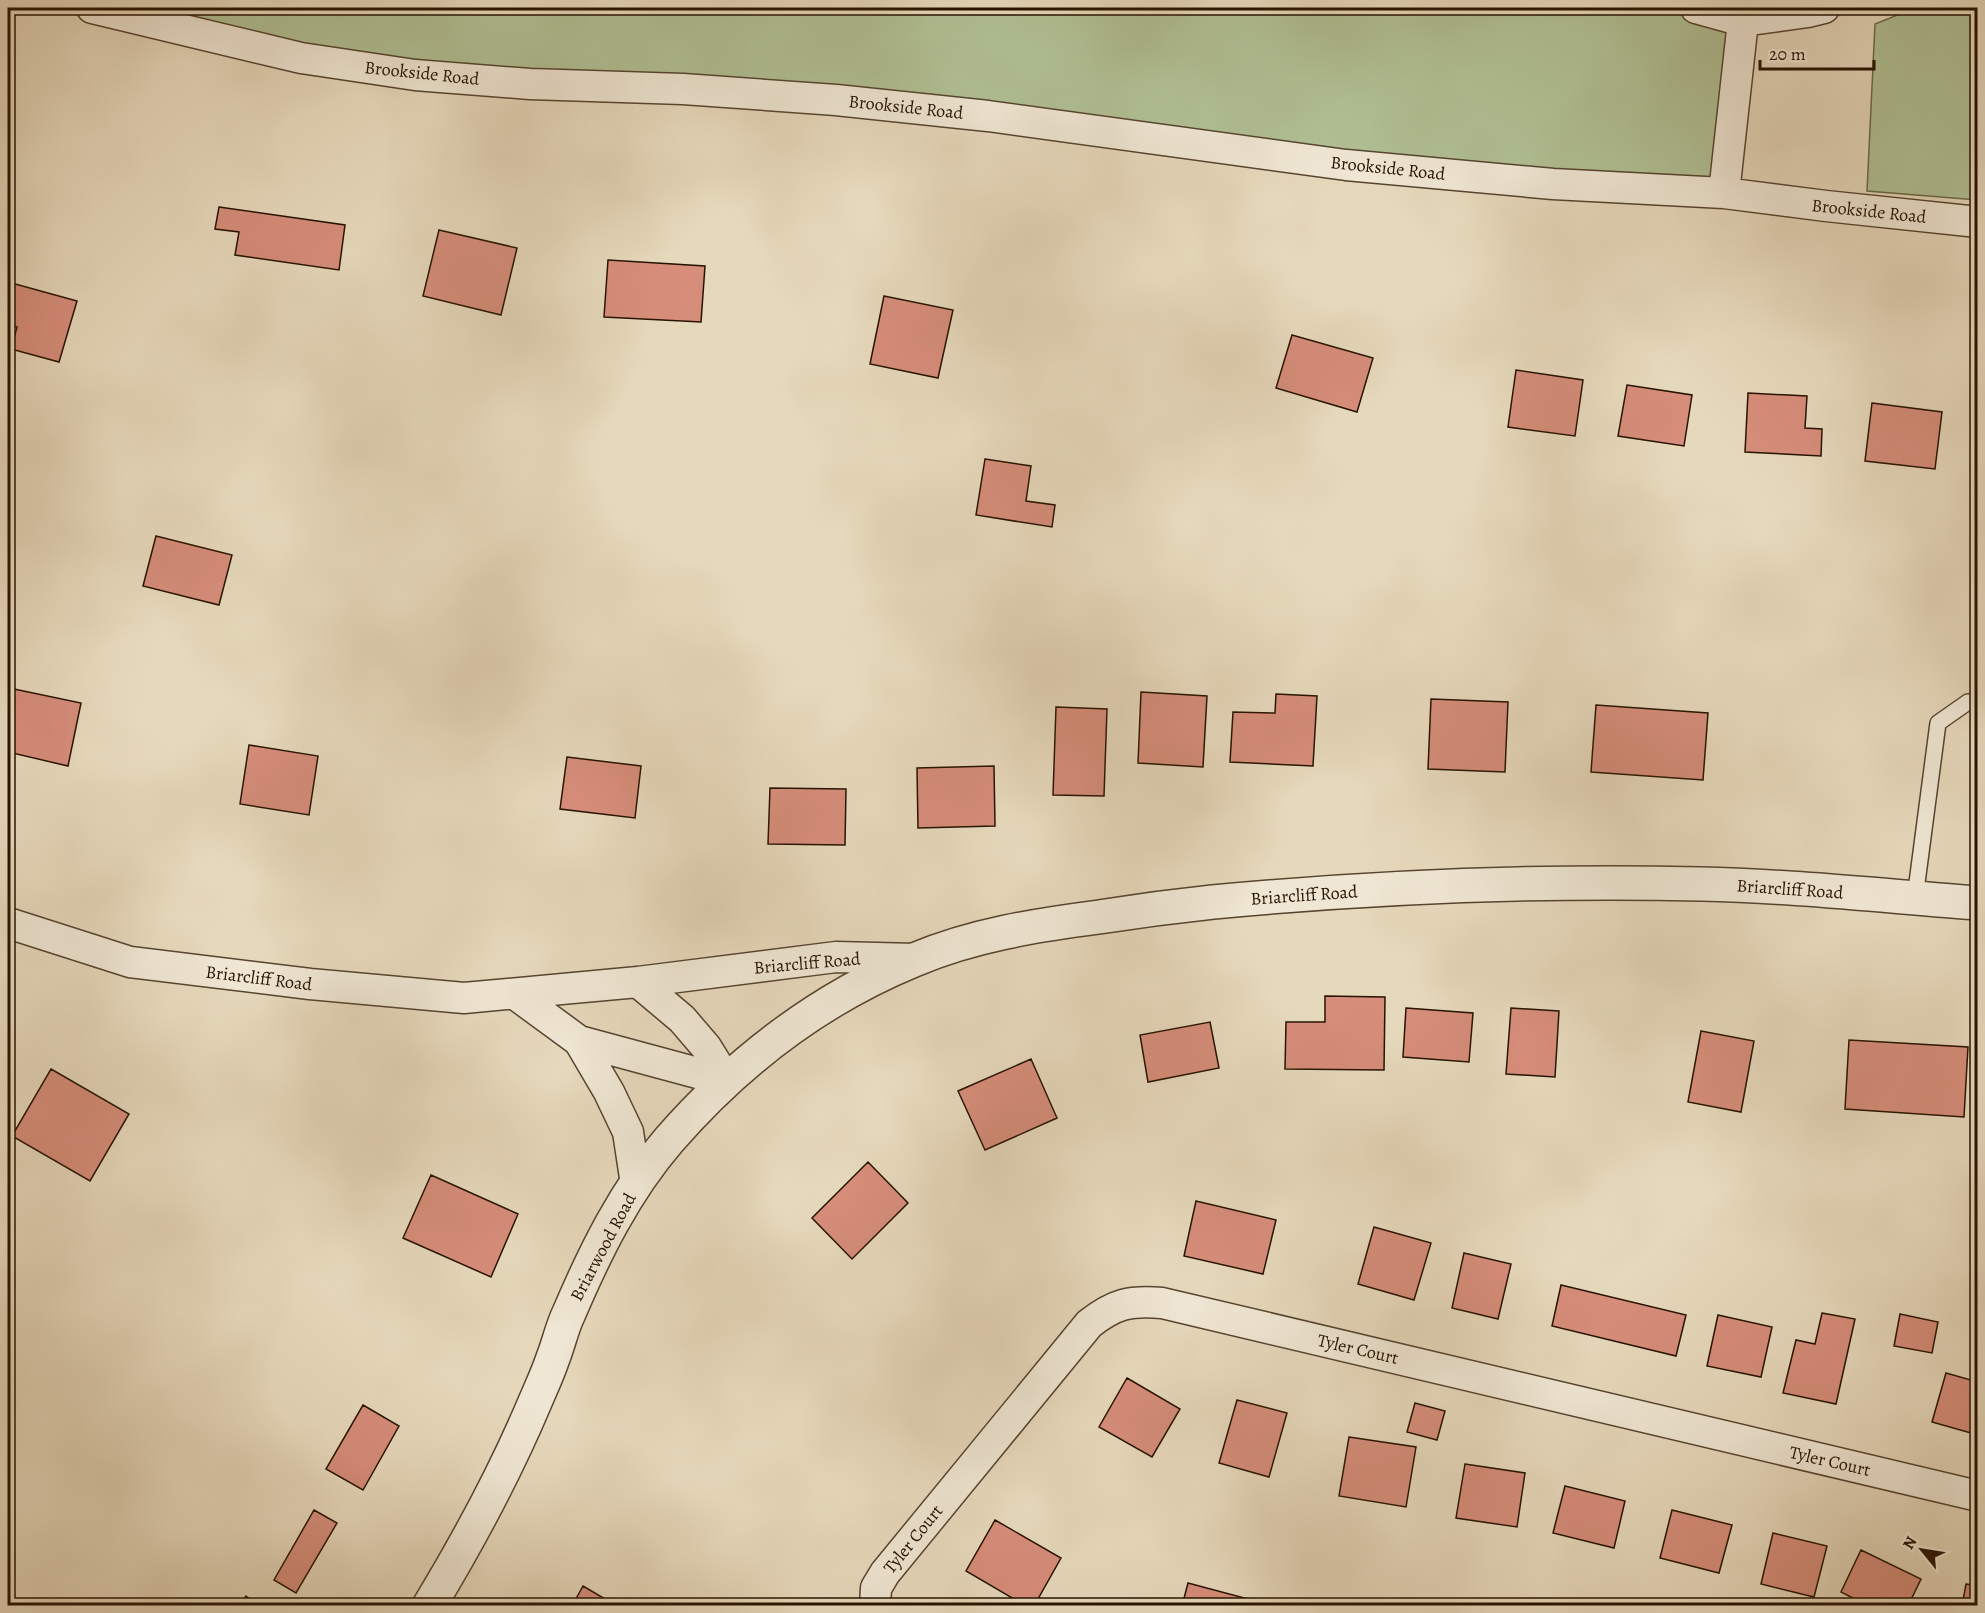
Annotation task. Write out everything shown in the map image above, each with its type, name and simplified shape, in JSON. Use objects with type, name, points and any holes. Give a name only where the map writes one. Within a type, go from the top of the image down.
[{"type":"street","name":"Brookside Road","points":[[92,8],[301,58],[415,75],[530,84],[683,89],[836,100],[988,116],[1346,165],[1553,184],[1724,193],[1977,222]]},
{"type":"street","points":[[1696,8],[1743,21],[1824,8]]},
{"type":"street","points":[[1724,193],[1743,21]]},
{"type":"street","name":"Briarcliff Road","points":[[8,923],[130,962],[310,984],[464,998],[638,982],[836,957],[916,959],[959,944],[1026,927],[1177,906],[1296,894],[1534,883],[1704,884],[1977,903]]},
{"type":"street","name":"Briarwood Road","points":[[429,1605],[464,1548],[512,1455],[553,1359],[566,1318],[602,1239],[636,1184],[669,1141],[727,1081],[786,1031],[849,991],[916,959]]},
{"type":"street","points":[[638,982],[682,1019],[706,1047],[727,1081]]},
{"type":"street","points":[[516,994],[579,1041],[727,1081]]},
{"type":"street","points":[[579,1041],[609,1092],[628,1132],[636,1184]]},
{"type":"street","name":"Tyler Court","points":[[875,1605],[876,1588],[885,1573],[1089,1324],[1104,1311],[1123,1304],[1142,1301],[1185,1308],[1977,1496]]},
{"type":"lane","points":[[1915,898],[1938,723],[1973,702]]},
{"type":"green space","points":[[94,8],[1696,8],[1743,21],[1724,193],[415,75]]},
{"type":"green space","points":[[1915,8],[1977,8],[1977,200],[1867,191],[1875,24]]},
{"type":"building","points":[[219,207],[345,225],[339,270],[235,255],[239,232],[215,229]]},
{"type":"building","points":[[439,230],[517,248],[501,315],[423,296]]},
{"type":"building","points":[[608,260],[705,266],[701,322],[604,317]]},
{"type":"building","points":[[8,282],[77,301],[59,362],[11,349],[17,327],[8,325]]},
{"type":"building","points":[[884,296],[953,310],[938,378],[870,364]]},
{"type":"building","points":[[1292,335],[1373,358],[1357,412],[1276,388]]},
{"type":"building","points":[[1516,370],[1583,380],[1575,436],[1508,427]]},
{"type":"building","points":[[1627,385],[1692,395],[1684,446],[1618,436]]},
{"type":"building","points":[[1748,393],[1807,396],[1805,428],[1822,429],[1821,456],[1745,452]]},
{"type":"building","points":[[1872,403],[1942,412],[1935,469],[1865,461]]},
{"type":"building","points":[[985,459],[1031,466],[1026,501],[1055,505],[1052,527],[976,515]]},
{"type":"building","points":[[156,536],[232,555],[219,605],[143,586]]},
{"type":"building","points":[[14,689],[81,703],[68,766],[8,752],[8,720]]},
{"type":"building","points":[[1141,692],[1207,696],[1203,767],[1138,763]]},
{"type":"building","points":[[1276,694],[1317,696],[1313,766],[1230,762],[1233,712],[1275,713]]},
{"type":"building","points":[[1431,699],[1508,702],[1505,772],[1428,769]]},
{"type":"building","points":[[1596,705],[1708,713],[1703,780],[1591,772]]},
{"type":"building","points":[[1056,707],[1107,709],[1104,796],[1053,795]]},
{"type":"building","points":[[249,745],[318,756],[309,815],[240,804]]},
{"type":"building","points":[[567,757],[641,766],[635,818],[560,809]]},
{"type":"building","points":[[994,766],[995,826],[918,828],[917,768]]},
{"type":"building","points":[[770,788],[846,789],[845,845],[768,844]]},
{"type":"building","points":[[1325,996],[1385,997],[1384,1070],[1285,1069],[1286,1022],[1325,1022]]},
{"type":"building","points":[[1406,1008],[1473,1013],[1469,1062],[1403,1057]]},
{"type":"building","points":[[1511,1008],[1559,1011],[1555,1077],[1506,1074]]},
{"type":"building","points":[[1210,1022],[1219,1068],[1148,1082],[1140,1035]]},
{"type":"building","points":[[1701,1031],[1754,1041],[1741,1112],[1688,1102]]},
{"type":"building","points":[[1849,1040],[1968,1047],[1964,1117],[1845,1109]]},
{"type":"building","points":[[1031,1059],[1057,1118],[985,1150],[958,1091]]},
{"type":"building","points":[[51,1069],[129,1114],[90,1181],[12,1136]]},
{"type":"building","points":[[868,1162],[908,1203],[852,1259],[812,1218]]},
{"type":"building","points":[[431,1175],[518,1214],[491,1277],[403,1238]]},
{"type":"building","points":[[1196,1201],[1276,1220],[1263,1274],[1184,1256]]},
{"type":"building","points":[[1374,1227],[1431,1243],[1414,1300],[1358,1284]]},
{"type":"building","points":[[1464,1253],[1511,1264],[1498,1319],[1452,1308]]},
{"type":"building","points":[[1561,1285],[1686,1315],[1676,1356],[1552,1326]]},
{"type":"building","points":[[1822,1313],[1855,1319],[1836,1404],[1783,1393],[1796,1340],[1815,1344]]},
{"type":"building","points":[[1900,1314],[1938,1322],[1932,1353],[1894,1346]]},
{"type":"building","points":[[1718,1315],[1772,1327],[1761,1377],[1707,1366]]},
{"type":"building","points":[[1946,1373],[1978,1382],[1978,1435],[1932,1422]]},
{"type":"building","points":[[1127,1378],[1180,1409],[1152,1457],[1099,1427]]},
{"type":"building","points":[[1237,1400],[1287,1413],[1269,1477],[1219,1463]]},
{"type":"building","points":[[1415,1403],[1445,1411],[1437,1440],[1407,1432]]},
{"type":"building","points":[[363,1405],[399,1426],[363,1490],[326,1469]]},
{"type":"building","points":[[1349,1437],[1416,1447],[1406,1507],[1339,1496]]},
{"type":"building","points":[[1465,1464],[1525,1473],[1517,1527],[1456,1518]]},
{"type":"building","points":[[1565,1486],[1625,1501],[1614,1548],[1553,1533]]},
{"type":"building","points":[[314,1510],[337,1523],[296,1593],[274,1580]]},
{"type":"building","points":[[1672,1510],[1732,1525],[1719,1573],[1660,1558]]},
{"type":"building","points":[[995,1520],[1061,1558],[1034,1606],[1026,1606],[966,1571]]},
{"type":"building","points":[[1773,1533],[1827,1546],[1814,1597],[1761,1584]]},
{"type":"building","points":[[1861,1550],[1921,1579],[1908,1606],[1868,1606],[1841,1592]]},
{"type":"building","points":[[1188,1583],[1267,1604],[1267,1606],[1182,1606]]},
{"type":"building","points":[[1966,1584],[1978,1586],[1978,1606],[1962,1606]]},
{"type":"building","points":[[583,1586],[617,1606],[572,1606]]},
{"type":"building","points":[[246,1596],[258,1606],[239,1606]]}]
